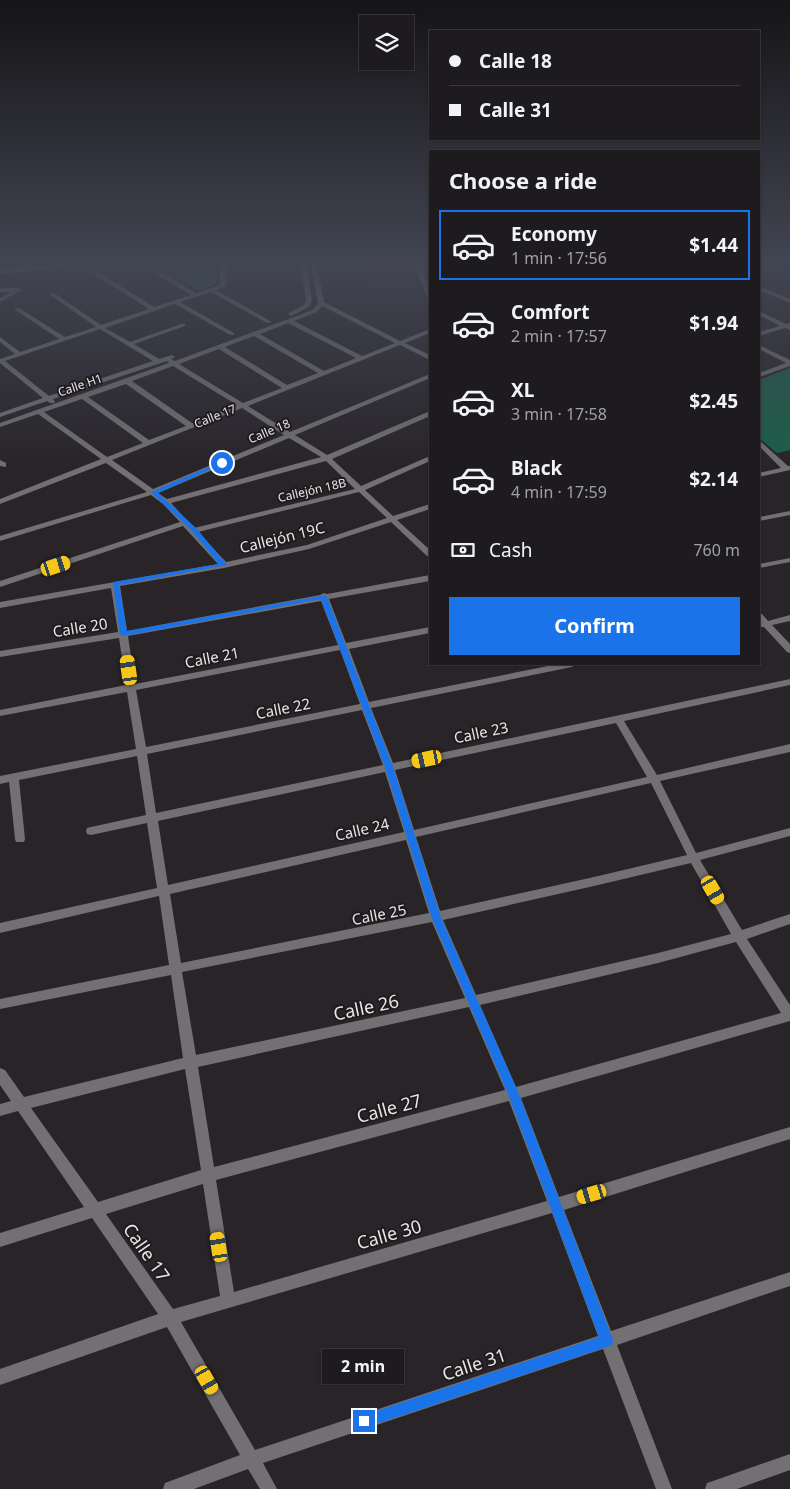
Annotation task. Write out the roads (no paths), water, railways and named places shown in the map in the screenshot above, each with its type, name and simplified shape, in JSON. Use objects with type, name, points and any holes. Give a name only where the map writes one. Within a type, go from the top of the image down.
[{"type":"street","points":[[50,330],[63,339]]},
{"type":"street","points":[[57,405],[1,361],[89,330]]},
{"type":"street","points":[[106,330],[158,362]]},
{"type":"street","points":[[129,344],[167,330]]},
{"type":"street","points":[[226,330],[232,334]]},
{"type":"street","name":"Calle H1","points":[[0,425],[127,381],[243,330]]},
{"type":"street","name":"Calle H1","points":[[0,415],[158,362],[170,361],[220,346],[261,330]]},
{"type":"street","points":[[307,330],[360,358]]},
{"type":"street","points":[[374,330],[429,358]]},
{"type":"street","points":[[760,334],[772,330]]},
{"type":"street","name":"Calle 17","points":[[0,502],[429,331]]},
{"type":"street","points":[[254,333],[323,373]]},
{"type":"street","points":[[0,339],[19,354]]},
{"type":"street","points":[[220,346],[287,388]]},
{"type":"street","points":[[760,347],[790,363]]},
{"type":"street","points":[[170,361],[327,458],[359,490],[429,553]]},
{"type":"street","points":[[760,375],[790,363]]},
{"type":"street","name":"Calle 18","points":[[0,539],[154,492],[429,376]]},
{"type":"street","points":[[127,381],[191,426]]},
{"type":"street","points":[[83,396],[148,443]]},
{"type":"street","points":[[38,411],[154,492],[194,530],[224,565]]},
{"type":"street","points":[[166,502],[327,458],[429,413]]},
{"type":"street","points":[[760,443],[788,468]]},
{"type":"street","name":"Callejón 18B","points":[[194,530],[359,490],[429,458]]},
{"type":"street","points":[[760,474],[788,468]]},
{"type":"street","name":"Callejón 19C","points":[[0,604],[224,565],[309,547],[429,506]]},
{"type":"street","points":[[760,519],[790,513]]},
{"type":"street","points":[[0,584],[186,522]]},
{"type":"street","points":[[760,566],[790,560]]},
{"type":"street","name":"Calle 20","points":[[0,654],[124,634],[429,578]]},
{"type":"street","points":[[115,584],[154,819],[175,968],[228,1301]]},
{"type":"street","points":[[324,596],[389,767],[436,918],[472,1003],[514,1094],[664,1489]]},
{"type":"street","points":[[762,625],[790,618]]},
{"type":"street","points":[[762,625],[790,650]]},
{"type":"street","name":"Calle 21","points":[[0,713],[429,630]]},
{"type":"street","name":"Calle 22","points":[[0,780],[567,665]]},
{"type":"street","name":"Calle 23","points":[[91,831],[790,682]]},
{"type":"street","points":[[618,718],[654,779],[694,859],[740,938],[790,1016]]},
{"type":"street","name":"Calle 24","points":[[0,928],[410,833],[790,748]]},
{"type":"street","points":[[14,777],[20,839]]},
{"type":"street","name":"Calle 25","points":[[0,1004],[436,918],[694,859],[790,832]]},
{"type":"street","name":"Calle 26","points":[[0,1110],[190,1062],[472,1003],[740,938],[790,919]]},
{"type":"street","name":"Calle 27","points":[[0,1240],[208,1176],[514,1094],[790,1016]]},
{"type":"street","name":"Calle 17","points":[[0,1074],[170,1318],[269,1489]]},
{"type":"street","name":"Calle 30","points":[[0,1377],[170,1318],[556,1205],[790,1133]]},
{"type":"street","name":"Calle 31","points":[[171,1489],[252,1459],[790,1279]]},
{"type":"street","points":[[713,1489],[790,1462]]}]
